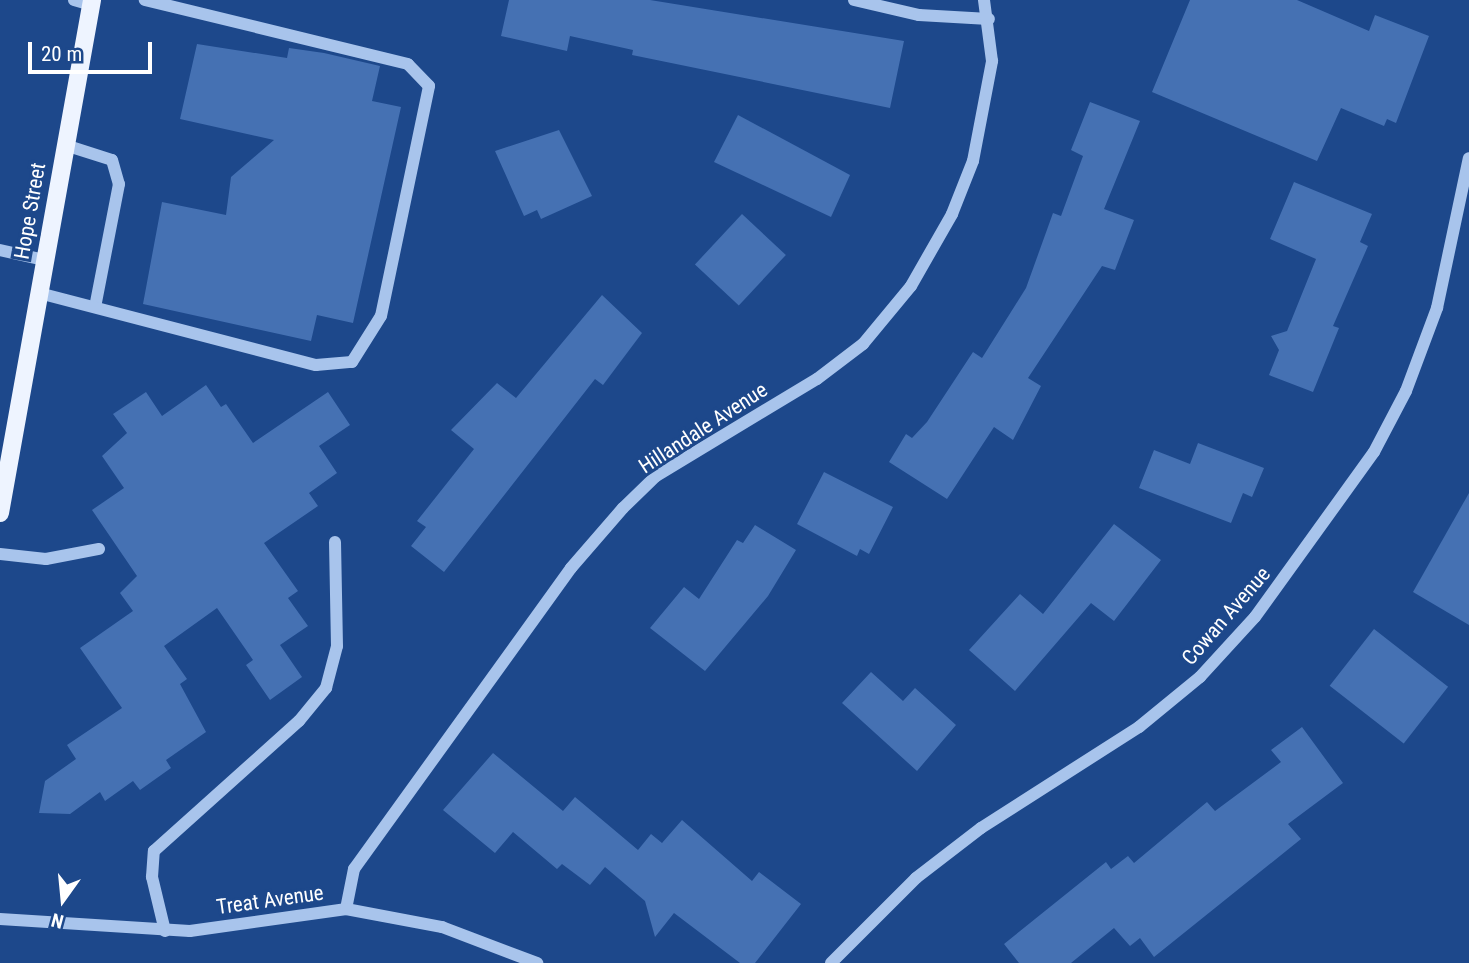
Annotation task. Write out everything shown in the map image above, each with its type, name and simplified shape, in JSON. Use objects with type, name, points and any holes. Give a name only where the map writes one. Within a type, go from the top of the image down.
[{"type":"main road","name":"Hope Street","points":[[0,513],[65,145],[86,2]]},
{"type":"street","points":[[39,293],[316,365],[352,362],[381,316],[429,86],[408,64],[145,0]]},
{"type":"street","points":[[854,0],[919,15],[989,19]]},
{"type":"street","name":"Hillandale Avenue","points":[[346,909],[354,869],[571,568],[623,508],[656,476],[817,380],[863,344],[911,286],[952,214],[973,161],[992,61],[989,19],[984,0]]},
{"type":"street","points":[[65,145],[112,160],[118,184],[95,307]]},
{"type":"street","name":"Cowan Avenue","points":[[831,963],[916,878],[981,828],[1139,727],[1200,677],[1255,617],[1366,463],[1406,391],[1437,308],[1469,158]]},
{"type":"street","points":[[0,250],[44,260]]},
{"type":"street","points":[[165,931],[152,877],[154,851],[299,721],[326,688],[337,646],[335,542]]},
{"type":"street","points":[[0,554],[46,559],[99,549]]},
{"type":"street","name":"Treat Avenue","points":[[0,919],[165,931],[346,909],[442,927],[537,963]]},
{"type":"building","points":[[509,0],[650,0],[904,41],[890,108],[632,55],[633,50],[570,36],[567,51],[501,36]]},
{"type":"building","points":[[1190,0],[1297,0],[1369,31],[1375,15],[1429,36],[1396,123],[1387,119],[1384,126],[1341,108],[1317,161],[1152,92]]},
{"type":"building","points":[[197,44],[287,58],[289,48],[380,66],[372,101],[401,107],[353,323],[317,315],[311,341],[143,304],[162,202],[226,215],[231,177],[274,140],[180,119]]},
{"type":"building","points":[[1090,102],[1140,121],[1104,209],[1134,220],[1115,270],[1102,266],[1028,378],[1041,386],[1013,440],[994,427],[947,499],[889,462],[906,434],[912,438],[927,422],[973,352],[982,358],[1026,288],[1053,213],[1061,216],[1083,156],[1071,150]]},
{"type":"building","points":[[738,115],[850,175],[831,217],[714,162]]},
{"type":"building","points":[[559,130],[592,196],[541,219],[537,210],[524,216],[495,151]]},
{"type":"building","points":[[1294,182],[1372,214],[1360,242],[1368,246],[1333,326],[1339,328],[1313,392],[1269,375],[1279,350],[1271,336],[1287,331],[1316,259],[1270,239]]},
{"type":"building","points":[[742,214],[786,255],[739,305],[695,264]]},
{"type":"building","points":[[602,295],[642,333],[603,385],[595,379],[444,572],[411,546],[426,527],[417,521],[474,449],[451,430],[497,383],[516,398]]},
{"type":"building","points":[[206,385],[221,407],[226,404],[253,443],[328,392],[350,425],[319,446],[337,473],[309,493],[318,506],[264,543],[298,591],[288,598],[308,626],[280,645],[302,677],[270,700],[246,665],[253,660],[217,608],[164,646],[187,679],[180,684],[206,732],[166,760],[171,768],[140,790],[133,781],[105,801],[100,792],[70,814],[39,813],[45,781],[76,759],[67,745],[122,708],[80,648],[133,611],[120,593],[137,576],[92,510],[124,488],[102,456],[127,433],[113,414],[146,392],[162,416]]},
{"type":"building","points":[[1198,443],[1264,468],[1252,497],[1243,493],[1231,523],[1139,488],[1154,450],[1190,464]]},
{"type":"building","points":[[824,472],[893,507],[869,554],[860,549],[857,556],[797,524]]},
{"type":"building","points":[[1469,493],[1469,625],[1413,592]]},
{"type":"building","points":[[1114,524],[1161,560],[1114,621],[1091,603],[1015,691],[969,650],[1020,594],[1043,614]]},
{"type":"building","points":[[755,525],[796,550],[768,596],[705,671],[650,628],[684,587],[699,599],[737,540],[743,543]]},
{"type":"building","points":[[1374,629],[1448,687],[1404,744],[1330,686]]},
{"type":"building","points":[[871,672],[903,701],[915,688],[956,725],[917,771],[842,703]]},
{"type":"building","points":[[1302,727],[1343,783],[1288,824],[1301,839],[1154,957],[1140,938],[1130,946],[1114,928],[1071,963],[1019,963],[1004,944],[1106,862],[1111,869],[1128,856],[1134,863],[1207,802],[1215,811],[1281,762],[1271,750]]},
{"type":"building","points":[[493,753],[563,811],[575,797],[638,850],[651,834],[662,843],[682,820],[752,881],[759,872],[801,904],[755,963],[740,963],[674,913],[655,937],[645,901],[605,867],[590,885],[562,864],[557,869],[513,832],[495,853],[443,810]]}]
